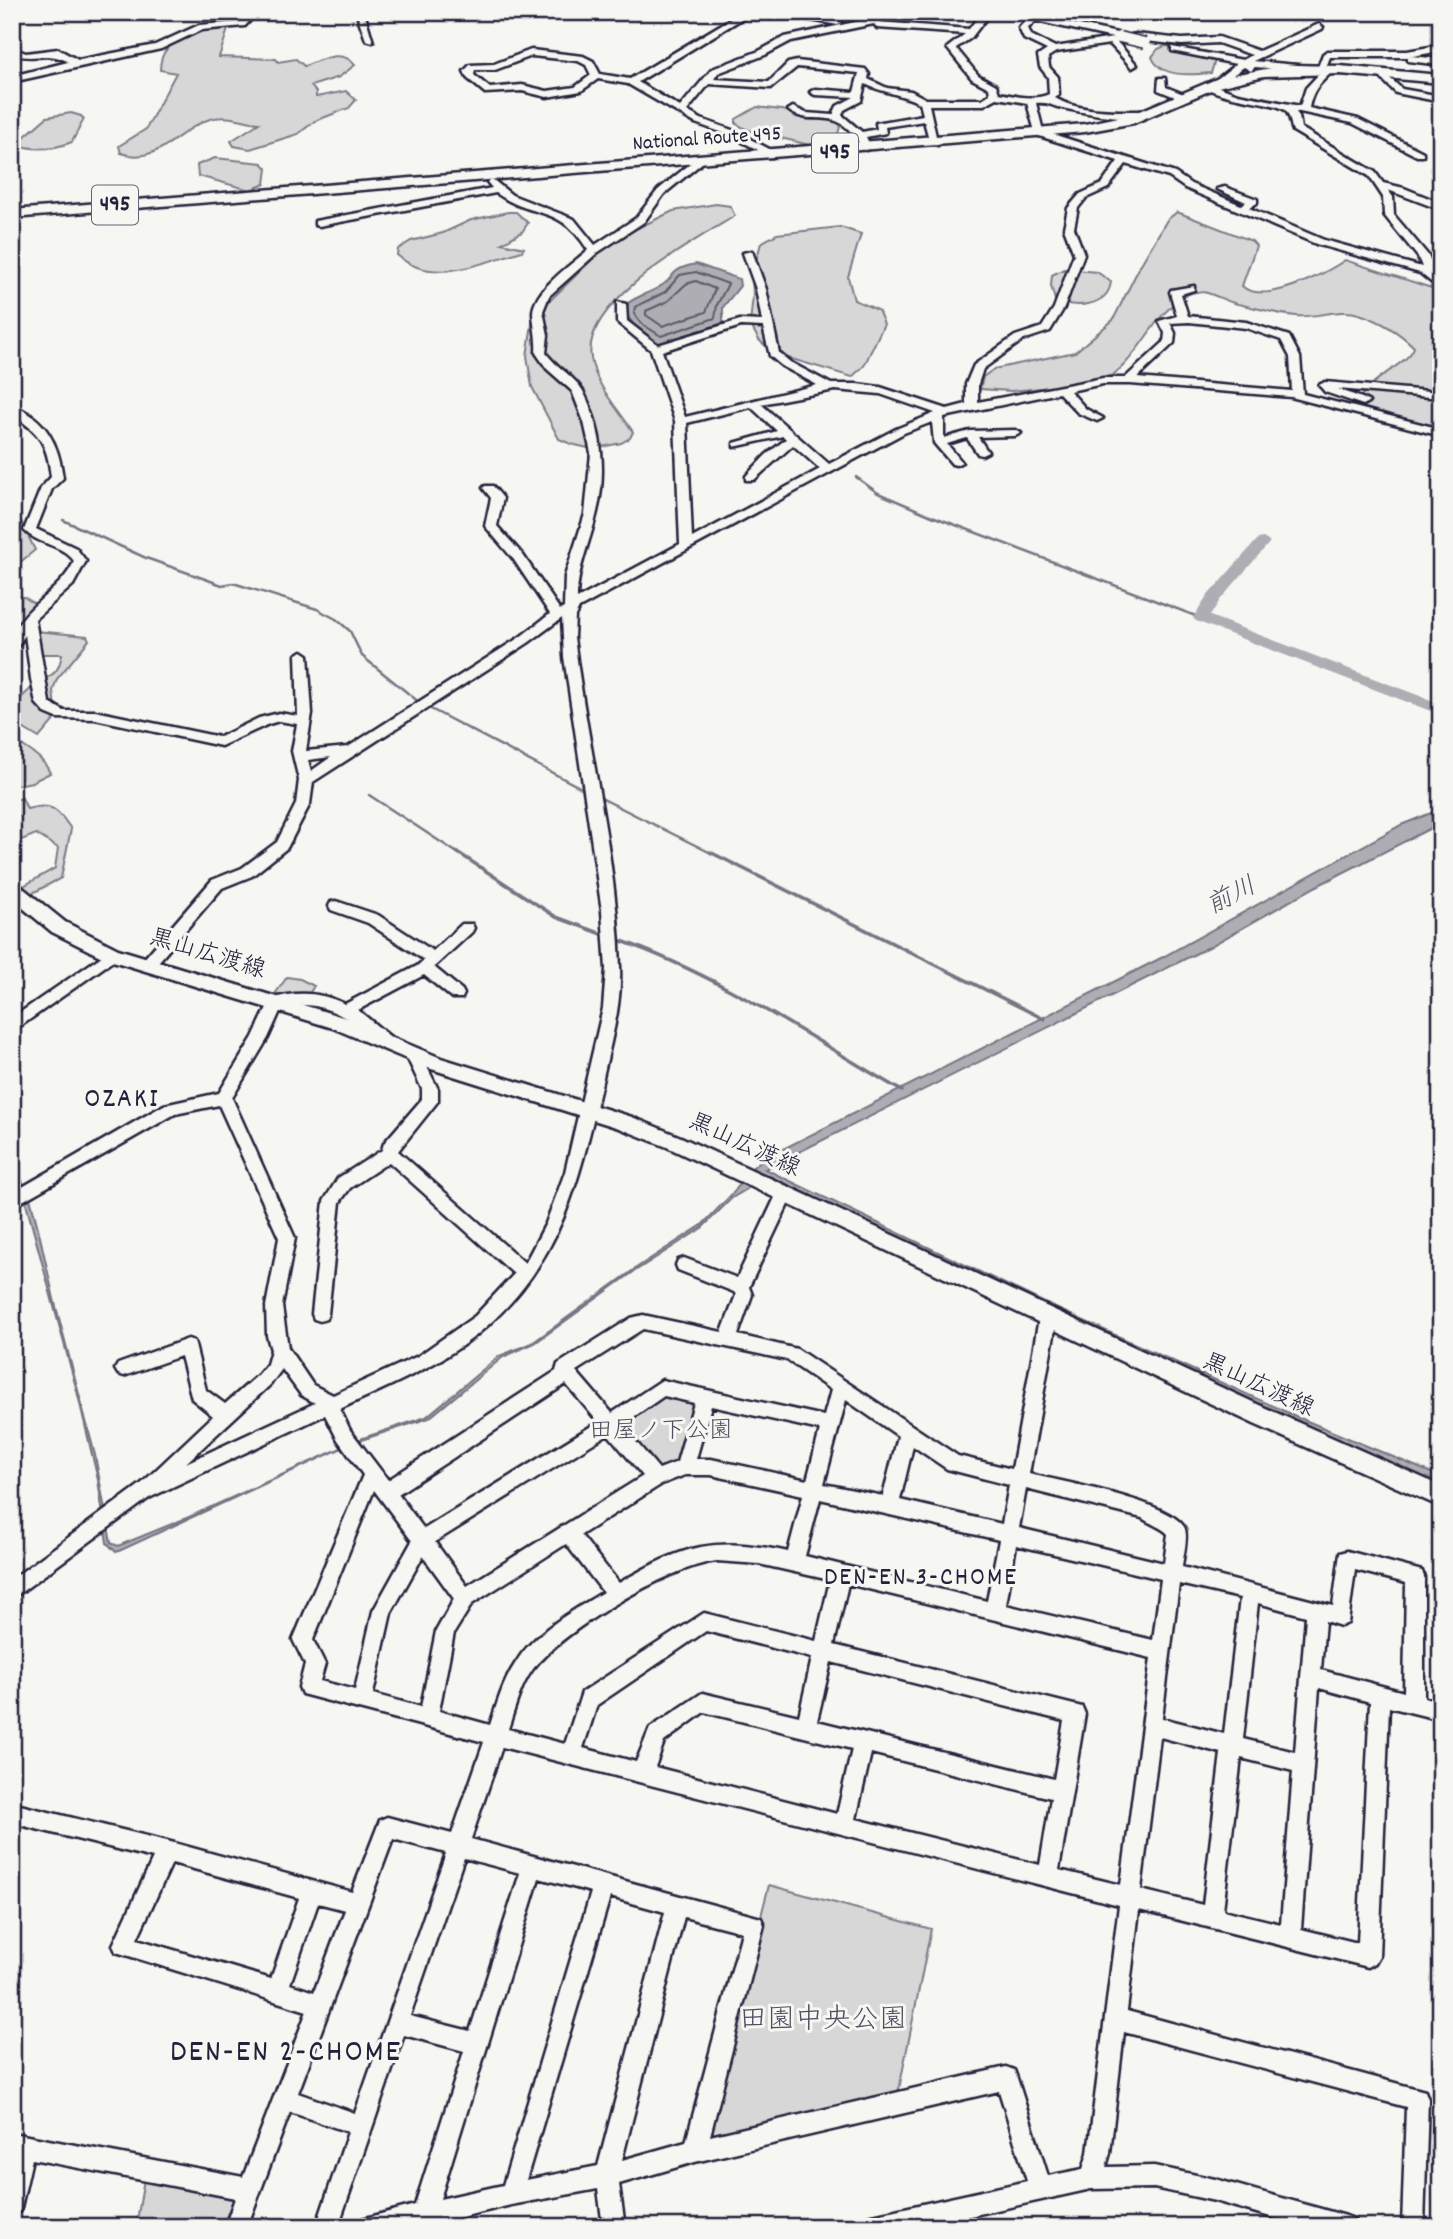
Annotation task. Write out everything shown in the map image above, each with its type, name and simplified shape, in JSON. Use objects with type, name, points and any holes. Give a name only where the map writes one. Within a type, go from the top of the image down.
[{"type":"highway","name":"National Route 495","points":[[218,196],[1055,136],[1118,128],[1142,121],[1214,85],[1265,74],[1323,71]]},
{"type":"highway","name":"National Route 495","points":[[12,214],[772,154],[863,141],[935,143],[1102,126],[1147,114],[1214,85],[1258,72],[1323,71],[1441,80]]},
{"type":"main road","name":"黒山広渡線","points":[[12,887],[50,924],[78,940],[112,954],[339,1023],[413,1054],[674,1142],[1048,1318],[1441,1497]]},
{"type":"street","points":[[12,79],[158,47],[199,28],[242,24],[254,12]]},
{"type":"street","points":[[360,12],[370,40]]},
{"type":"street","points":[[631,82],[749,12]]},
{"type":"street","points":[[771,12],[828,22],[971,32]]},
{"type":"street","points":[[681,112],[715,71],[798,35],[916,12]]},
{"type":"street","points":[[986,12],[971,32],[953,45],[952,50],[975,77],[991,85],[995,95]]},
{"type":"street","points":[[1006,12],[1116,39],[1245,64],[1323,71]]},
{"type":"street","points":[[1034,18],[1023,29],[1027,37],[1054,50]]},
{"type":"street","points":[[1319,27],[1224,75],[1214,85],[1286,106],[1355,121],[1420,154]]},
{"type":"street","points":[[1050,99],[1054,95],[1053,77],[1045,67],[1043,56],[1054,50],[1136,37],[1182,42],[1219,40],[1262,55]]},
{"type":"street","points":[[1116,39],[1132,65]]},
{"type":"street","points":[[1304,109],[1306,95],[1323,71],[1327,54],[1407,54],[1441,48]]},
{"type":"street","points":[[12,51],[25,56],[58,52],[76,63]]},
{"type":"street","points":[[596,76],[590,63],[580,58],[531,53],[495,67],[473,67],[468,71],[470,76],[488,91],[522,88],[547,93],[578,89],[596,76],[631,82],[681,112],[772,154]]},
{"type":"street","points":[[1407,54],[1412,60],[1441,62]]},
{"type":"street","points":[[708,81],[771,85],[791,65],[797,64],[862,71],[864,74],[858,99],[838,111],[838,118]]},
{"type":"street","points":[[1245,64],[1258,72]]},
{"type":"street","points":[[1383,76],[1399,91],[1441,99]]},
{"type":"street","points":[[863,80],[886,90],[908,93],[927,109],[935,143]]},
{"type":"street","points":[[1162,80],[1161,88],[1183,97]]},
{"type":"street","points":[[815,92],[858,95]]},
{"type":"street","points":[[892,115],[984,102],[995,95],[1031,100],[1050,99],[1060,105],[1111,114],[1147,114]]},
{"type":"street","points":[[1031,100],[1039,133],[1172,175],[1200,191],[1320,242],[1401,263],[1434,276]]},
{"type":"street","points":[[1286,106],[1294,116],[1296,129],[1365,169],[1382,186],[1388,197],[1389,215],[1434,276]]},
{"type":"street","points":[[793,110],[804,116],[838,118],[863,141],[883,131],[879,125],[927,109]]},
{"type":"street","points":[[972,406],[972,384],[978,367],[1019,338],[1046,328],[1059,308],[1079,254],[1069,228],[1073,208],[1083,196],[1105,187],[1124,159]]},
{"type":"street","points":[[564,613],[571,576],[591,514],[597,453],[590,422],[577,390],[551,367],[541,353],[543,335],[538,311],[544,295],[593,251],[640,220],[661,192],[698,162]]},
{"type":"street","points":[[489,177],[497,190],[514,200],[571,221],[593,251]]},
{"type":"street","points":[[1382,186],[1401,190],[1441,207]]},
{"type":"street","points":[[319,223],[497,190]]},
{"type":"street","points":[[748,253],[761,289],[774,354],[786,364],[830,388]]},
{"type":"street","points":[[1434,276],[1441,265]]},
{"type":"street","points":[[1183,317],[1175,292],[1190,288]]},
{"type":"street","points":[[621,304],[622,322],[656,349],[681,421],[686,545]]},
{"type":"street","points":[[1128,381],[1169,343],[1170,333],[1164,321],[1183,317],[1276,331],[1292,348],[1297,368],[1297,395]]},
{"type":"street","points":[[656,349],[740,323],[768,324]]},
{"type":"street","points":[[306,780],[564,613],[900,431],[942,414],[1061,388],[1102,381],[1128,381],[1267,390],[1297,395],[1441,432]]},
{"type":"street","points":[[1441,395],[1328,383],[1325,386],[1441,432]]},
{"type":"street","points":[[681,421],[755,405],[790,394],[855,387],[897,394],[942,414]]},
{"type":"street","points":[[1061,388],[1082,411],[1097,418]]},
{"type":"street","points":[[755,405],[828,470]]},
{"type":"street","points":[[12,408],[50,437],[55,462],[57,478],[47,488],[30,530],[44,541],[73,551],[80,561],[76,575],[66,587],[39,607],[12,644]]},
{"type":"street","points":[[942,414],[936,431],[940,443],[956,462]]},
{"type":"street","points":[[940,443],[970,434],[1015,433]]},
{"type":"street","points":[[970,434],[982,452]]},
{"type":"street","points":[[738,445],[789,435]]},
{"type":"street","points":[[750,478],[789,435]]},
{"type":"street","points":[[143,1492],[424,1361],[453,1343],[481,1321],[525,1273],[554,1223],[573,1172],[611,1008],[613,969],[609,911],[570,657],[568,618],[491,526],[497,498],[489,488]]},
{"type":"street","points":[[30,621],[43,703],[50,710],[62,715],[95,715],[221,742],[264,721],[279,717],[303,721]]},
{"type":"street","points":[[148,964],[217,884],[247,872],[282,845],[303,804],[306,780],[299,751],[303,721],[302,656]]},
{"type":"street","points":[[301,756],[351,751]]},
{"type":"street","points":[[336,906],[373,919],[428,963],[457,994]]},
{"type":"street","points":[[348,1009],[428,963],[467,928]]},
{"type":"street","points":[[12,1026],[112,954]]},
{"type":"street","points":[[12,1201],[170,1109],[224,1098],[260,1038],[276,1003],[286,999],[312,999],[348,1009],[389,1044]]},
{"type":"street","points":[[413,1054],[430,1089],[430,1101],[390,1147],[390,1153],[525,1273]]},
{"type":"street","points":[[224,1098],[287,1238],[274,1306],[280,1350],[307,1390],[327,1401],[344,1435],[465,1598]]},
{"type":"street","points":[[320,1314],[332,1201],[344,1183],[390,1153]]},
{"type":"street","points":[[728,1340],[744,1295],[741,1287],[785,1194]]},
{"type":"street","points":[[684,1265],[741,1287]]},
{"type":"street","points":[[995,1611],[1021,1480],[1048,1318]]},
{"type":"street","points":[[656,1478],[564,1369],[636,1323],[643,1322],[791,1354],[946,1461],[1147,1511],[1157,1519],[1171,1524],[1177,1532],[1128,1897],[1099,2153],[1091,2178]]},
{"type":"street","points":[[124,1369],[188,1346],[198,1394],[226,1415]]},
{"type":"street","points":[[12,1590],[143,1492],[264,1380],[274,1368],[280,1350]]},
{"type":"street","points":[[387,1491],[568,1373]]},
{"type":"street","points":[[362,1701],[382,1611],[422,1539],[610,1424],[662,1388],[830,1425]]},
{"type":"street","points":[[794,1563],[840,1388]]},
{"type":"street","points":[[685,1467],[704,1398]]},
{"type":"street","points":[[890,1506],[907,1434]]},
{"type":"street","points":[[428,1718],[445,1631],[465,1598],[656,1478],[685,1467],[711,1467],[890,1506],[1250,1592],[1341,1617],[1347,1559],[1415,1577],[1414,1704]]},
{"type":"street","points":[[372,1474],[303,1640],[315,1664],[309,1687],[496,1737],[1368,1956],[1380,1695]]},
{"type":"street","points":[[569,1534],[617,1595]]},
{"type":"street","points":[[327,2227],[456,1846],[496,1737],[526,1663],[544,1644],[617,1595],[674,1562],[700,1553],[725,1551],[794,1563],[1161,1651]]},
{"type":"street","points":[[806,1728],[841,1574]]},
{"type":"street","points":[[1212,1917],[1250,1592]]},
{"type":"street","points":[[1290,1937],[1316,1610]]},
{"type":"street","points":[[571,1756],[589,1699],[704,1622],[1075,1714],[1048,1877]]},
{"type":"street","points":[[1311,1677],[1441,1711]]},
{"type":"street","points":[[643,1773],[652,1742],[657,1735],[702,1702],[1062,1791]]},
{"type":"street","points":[[1151,1726],[1302,1764]]},
{"type":"street","points":[[845,1825],[863,1743]]},
{"type":"street","points":[[12,1813],[167,1851],[356,1903]]},
{"type":"street","points":[[236,2227],[356,1903],[387,1827],[754,1925],[695,2151]]},
{"type":"street","points":[[167,1851],[123,1945],[320,2004]]},
{"type":"street","points":[[424,2214],[532,1866]]},
{"type":"street","points":[[510,2194],[603,1885]]},
{"type":"street","points":[[277,1991],[312,1891]]},
{"type":"street","points":[[614,2227],[607,2176],[677,1905]]},
{"type":"street","points":[[1115,2019],[1417,2099],[1413,2227]]},
{"type":"street","points":[[397,2023],[477,2044]]},
{"type":"street","points":[[370,2227],[510,2194],[607,2176],[695,2151],[1006,2078],[1040,2188]]},
{"type":"street","points":[[284,2099],[362,2126]]},
{"type":"street","points":[[12,2204],[18,2145],[250,2190]]},
{"type":"street","points":[[868,2227],[898,2223],[1091,2178],[1154,2177],[1215,2190],[1346,2227]]},
{"type":"green space","points":[[221,21],[230,23],[219,57],[276,59],[278,62],[296,59],[304,66],[331,57],[344,57],[355,65],[339,77],[311,86],[316,97],[346,91],[356,100],[349,108],[315,121],[298,134],[250,149],[234,146],[231,141],[259,123],[222,117],[199,124],[147,154],[134,156],[121,153],[119,146],[146,129],[176,73],[160,70],[163,54],[177,41]]},
{"type":"green space","points":[[1165,46],[1208,52],[1215,60],[1211,73],[1177,74],[1162,69],[1152,57],[1158,49]]},
{"type":"green space","points":[[757,107],[836,117],[841,124],[835,143],[826,149],[748,130],[736,124],[736,119]]},
{"type":"green space","points":[[71,113],[84,119],[72,142],[44,148],[16,144],[47,117]]},
{"type":"green space","points":[[215,158],[262,163],[267,168],[265,184],[250,190],[198,176],[197,165]]},
{"type":"green space","points":[[716,204],[730,206],[735,216],[644,275],[621,295],[604,316],[593,337],[591,358],[594,369],[603,388],[633,432],[630,438],[621,443],[592,449],[559,439],[532,387],[527,356],[533,317],[603,249],[673,211]]},
{"type":"green space","points":[[516,212],[528,223],[522,232],[502,243],[524,248],[522,251],[475,266],[442,271],[411,264],[397,255],[398,249],[411,241],[443,233],[471,220]]},
{"type":"green space","points":[[1177,212],[1252,241],[1256,246],[1242,286],[1252,291],[1264,292],[1294,286],[1345,260],[1441,291],[1441,430],[1410,423],[1357,405],[1369,387],[1411,354],[1414,347],[1389,327],[1352,312],[1289,315],[1200,292],[1187,295],[1163,314],[1126,363],[1102,382],[1011,391],[980,389],[983,377],[994,369],[1075,352],[1113,320],[1167,220]]},
{"type":"green space","points":[[840,227],[861,234],[848,277],[854,300],[878,310],[884,324],[864,366],[852,377],[775,354],[759,340],[750,324],[752,276],[761,243],[777,234]]},
{"type":"green space","points":[[1064,269],[1097,272],[1111,282],[1109,290],[1104,297],[1089,304],[1071,304],[1055,300],[1051,286],[1052,275]]},
{"type":"green space","points":[[12,509],[15,509],[35,550],[12,569]]},
{"type":"green space","points":[[12,595],[24,597],[35,604],[35,616],[30,630],[12,637]]},
{"type":"green space","points":[[36,631],[87,636],[89,640],[57,679],[53,690],[56,718],[39,738],[21,727],[22,714],[12,713],[12,701],[17,702],[34,686],[53,674],[60,662],[62,654],[38,654]]},
{"type":"green space","points":[[12,738],[38,757],[50,773],[32,782],[12,786]]},
{"type":"green space","points":[[22,798],[27,809],[42,806],[58,812],[71,829],[61,878],[29,895],[20,888],[55,868],[58,848],[36,834],[12,844],[12,801]]},
{"type":"green space","points":[[287,977],[300,979],[314,986],[307,997],[273,997]]},
{"type":"green space","name":"田屋ノ下公園","points":[[666,1395],[702,1402],[681,1464],[654,1471],[617,1425]]},
{"type":"green space","name":"田園中央公園","points":[[769,1885],[931,1929],[898,2094],[702,2145]]},
{"type":"green space","points":[[144,2179],[235,2196],[222,2227],[136,2227]]},
{"type":"water","points":[[696,264],[739,279],[740,286],[723,307],[723,323],[660,344],[637,329],[626,314],[628,303],[665,284],[680,269]]},
{"type":"water","points":[[1441,809],[1441,823],[1315,887],[1209,947],[765,1169],[1051,1306],[1300,1418],[1441,1477],[1441,1487],[758,1173],[747,1189],[732,1198],[702,1228],[632,1273],[535,1343],[503,1357],[429,1418],[355,1442],[119,1551],[116,1552],[107,1543],[98,1480],[77,1391],[25,1200],[12,1168],[12,1159],[30,1198],[95,1455],[111,1543],[118,1546],[189,1517],[363,1438],[426,1417],[499,1356],[532,1343],[639,1266],[702,1225],[763,1159],[1161,958],[1401,825]]},
{"type":"waterway","points":[[856,477],[878,493],[932,516],[1201,618]]},
{"type":"waterway","points":[[63,520],[146,558],[222,585],[233,583],[317,609],[336,619],[350,631],[362,656],[420,703]]},
{"type":"waterway","points":[[1263,542],[1214,597],[1201,618],[1441,710]]},
{"type":"waterway","points":[[427,707],[587,791]]},
{"type":"waterway","points":[[369,795],[459,854]]},
{"type":"waterway","points":[[597,796],[713,854]]},
{"type":"waterway","points":[[457,852],[556,917],[605,935]]},
{"type":"waterway","points":[[710,852],[1044,1019]]},
{"type":"waterway","points":[[616,939],[654,953],[727,988],[902,1091]]},
{"type":"district","name":"OZAKI","points":[[122,1101]]},
{"type":"district","name":"DEN-EN 3-CHOME","points":[[921,1578]]},
{"type":"district","name":"DEN-EN 2-CHOME","points":[[286,2054]]},
{"type":"water label","name":"前川","points":[[1232,897]]}]
